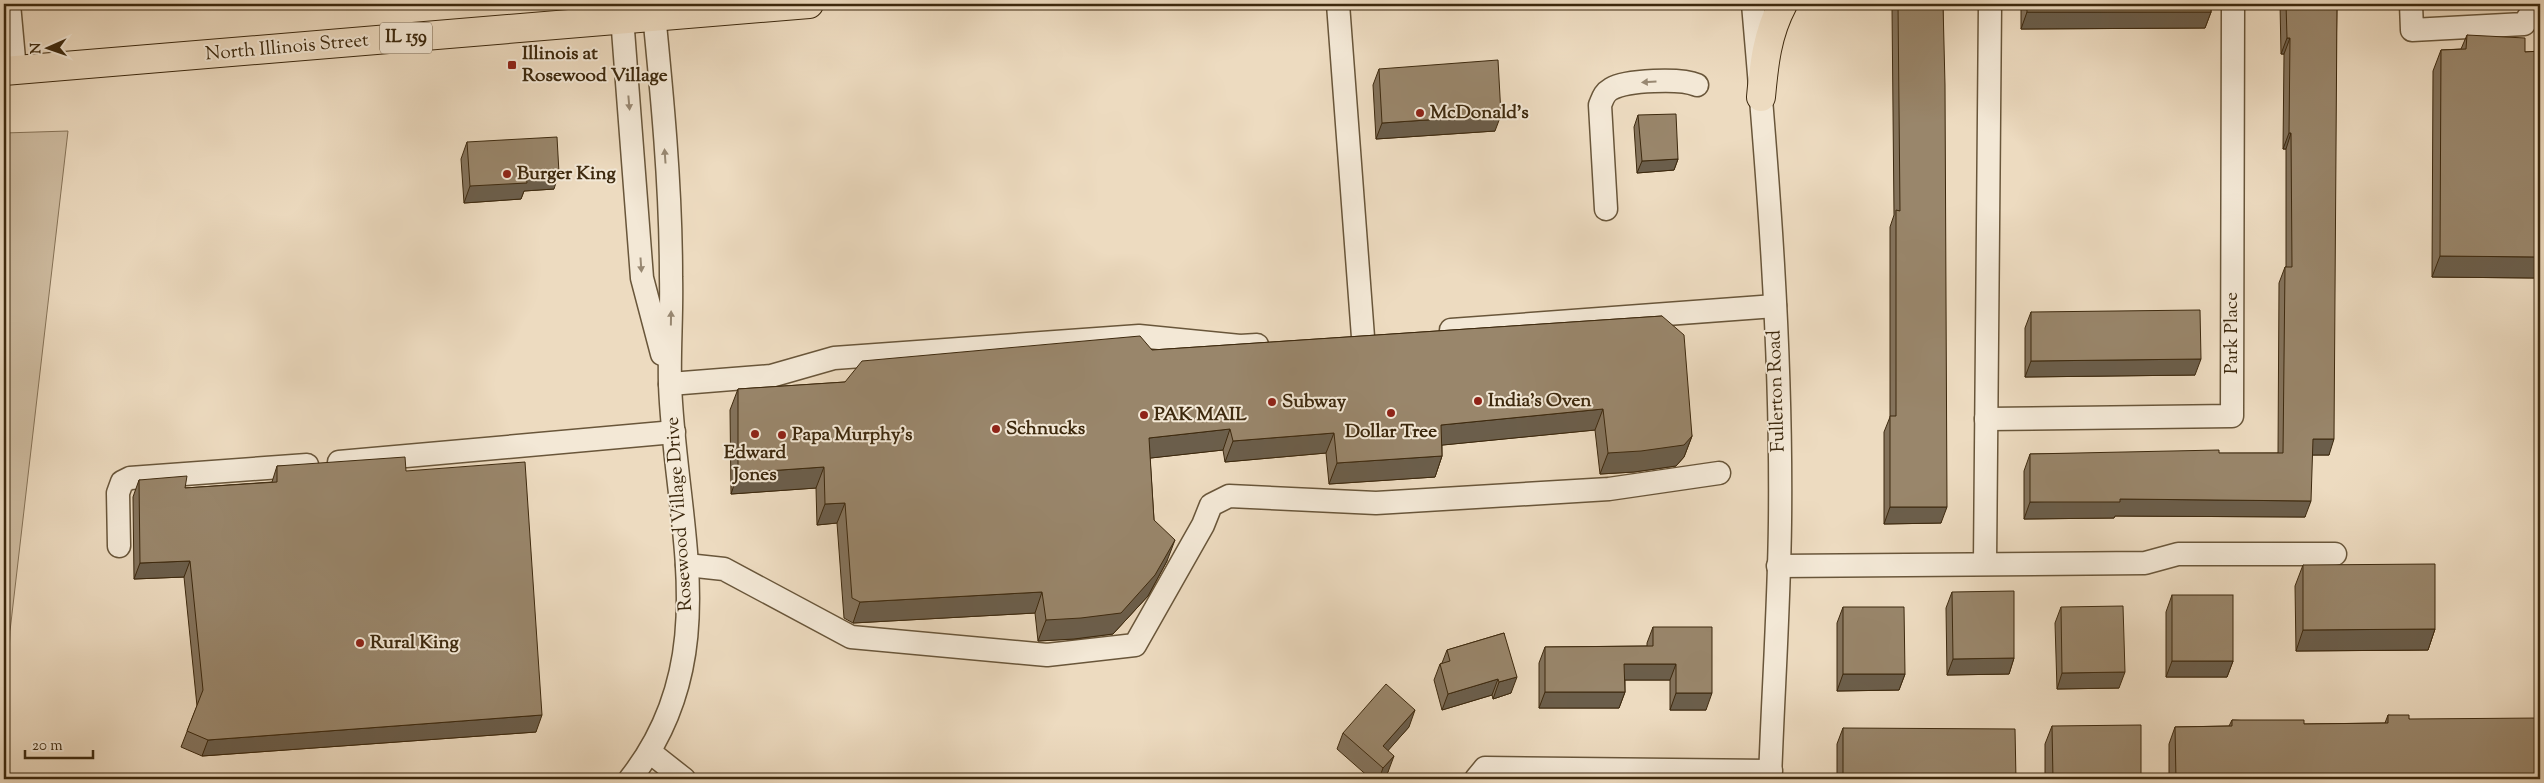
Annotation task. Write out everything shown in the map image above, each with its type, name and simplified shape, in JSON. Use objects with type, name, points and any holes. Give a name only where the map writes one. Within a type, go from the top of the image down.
[{"type":"main road","name":"North Illinois Street","points":[[9,71],[621,11],[809,4]]},
{"type":"main road","points":[[1761,97],[1765,53],[1774,22],[1783,4]]},
{"type":"street","points":[[9,4],[9,71]]},
{"type":"street","points":[[1338,4],[1363,337]]},
{"type":"street","name":"Fullerton Road","points":[[1753,4],[1775,306],[1780,479],[1770,775]]},
{"type":"street","points":[[1985,563],[1990,4]]},
{"type":"street","name":"Park Place","points":[[1986,419],[2232,416],[2233,4]]},
{"type":"street","points":[[2411,4],[2412,30],[2524,24],[2537,4]]},
{"type":"street","name":"Rosewood Village Drive","points":[[630,779],[651,753],[665,724],[680,683],[688,633],[687,565],[670,384],[671,276],[654,10]]},
{"type":"street","name":"Rosewood Village Drive","points":[[621,11],[642,278],[670,384]]},
{"type":"street","points":[[1606,209],[1600,105],[1605,93],[1613,87],[1631,84],[1688,81],[1696,85]]},
{"type":"street","points":[[1432,332],[1775,306]]},
{"type":"street","points":[[670,384],[770,376],[834,358],[1120,337],[1139,336],[1240,346],[1276,344]]},
{"type":"street","points":[[119,546],[118,493],[122,482],[130,478],[674,432]]},
{"type":"street","points":[[687,565],[724,569],[851,637],[1047,655],[1135,645],[1204,525],[1212,505],[1229,496],[1376,503],[1608,488],[1719,472]]},
{"type":"street","points":[[1778,566],[2146,563],[2178,554],[2335,554]]},
{"type":"street","points":[[651,753],[684,779]]},
{"type":"street","points":[[1476,779],[1485,768],[1578,774],[1770,775]]},
{"type":"shaded area","points":[[68,131],[10,631],[4,779],[4,133]]},
{"type":"building","points":[[1898,4],[1943,4],[1947,507],[1890,507],[1890,416],[1896,416],[1896,210],[1900,211]]},
{"type":"building","points":[[2027,4],[2211,4],[2211,12],[2027,12]]},
{"type":"building","points":[[2286,4],[2337,4],[2334,439],[2313,439],[2311,501],[2120,499],[2120,502],[2030,502],[2030,454],[2219,450],[2219,453],[2283,453],[2285,267],[2292,267],[2291,133],[2289,133],[2290,38],[2287,38]]},
{"type":"building","points":[[2467,35],[2525,38],[2525,52],[2540,51],[2540,257],[2440,256],[2441,50],[2466,49]]},
{"type":"building","points":[[1498,60],[1501,115],[1382,123],[1379,69]]},
{"type":"building","points":[[1676,114],[1678,159],[1642,161],[1638,115]]},
{"type":"building","points":[[557,137],[559,173],[526,175],[527,183],[470,186],[467,142]]},
{"type":"building","points":[[2200,310],[2201,359],[2031,361],[2031,312]]},
{"type":"building","points":[[1662,316],[1684,335],[1692,436],[1684,445],[1608,453],[1603,409],[1441,425],[1442,456],[1337,463],[1334,433],[1233,441],[1230,429],[1149,438],[1154,520],[1175,540],[1155,575],[1121,613],[1046,620],[1042,592],[860,602],[852,598],[845,503],[825,504],[824,467],[738,473],[738,389],[845,382],[862,361],[1140,336],[1152,350]]},
{"type":"building","name":"Rural King","points":[[405,457],[406,471],[525,462],[542,715],[208,740],[187,731],[203,690],[190,561],[140,563],[139,480],[187,476],[185,488],[277,482],[277,466]]},
{"type":"building","points":[[2435,564],[2435,629],[2303,630],[2303,565]]},
{"type":"building","points":[[2014,591],[2014,658],[1953,659],[1952,592]]},
{"type":"building","points":[[2172,595],[2233,595],[2233,661],[2172,661]]},
{"type":"building","points":[[2123,606],[2125,672],[2062,673],[2061,607]]},
{"type":"building","points":[[1843,607],[1904,607],[1905,674],[1843,674]]},
{"type":"building","points":[[1653,627],[1712,627],[1712,693],[1676,693],[1676,664],[1624,664],[1625,692],[1545,692],[1545,647],[1653,646]]},
{"type":"building","points":[[1504,633],[1517,677],[1499,682],[1498,679],[1448,694],[1440,664],[1450,661],[1447,650]]},
{"type":"building","points":[[1386,684],[1415,710],[1383,746],[1394,756],[1383,768],[1343,733]]},
{"type":"building","points":[[2388,715],[2409,715],[2409,719],[2540,718],[2540,779],[2176,779],[2175,727],[2232,726],[2232,720],[2304,720],[2304,724],[2388,723]]},
{"type":"building","points":[[2141,725],[2141,779],[2053,779],[2052,726]]},
{"type":"building","points":[[1843,728],[2015,729],[2016,779],[1843,779]]},
{"type":"building","points":[[784,774],[799,779],[782,779]]},
{"type":"place","name":"Illinois at Rosewood Village","points":[[512,65]]},
{"type":"place","name":"McDonald's","points":[[1420,113]]},
{"type":"place","name":"Burger King","points":[[507,174]]},
{"type":"place","name":"India's Oven","points":[[1478,401]]},
{"type":"place","name":"Subway","points":[[1272,402]]},
{"type":"place","name":"Dollar Tree","points":[[1391,413]]},
{"type":"place","name":"PAK MAIL","points":[[1144,415]]},
{"type":"place","name":"Schnucks","points":[[996,429]]},
{"type":"place","name":"Edward Jones","points":[[755,434]]},
{"type":"place","name":"Papa Murphy's","points":[[782,435]]},
{"type":"place","name":"Rural King","points":[[360,643]]}]
